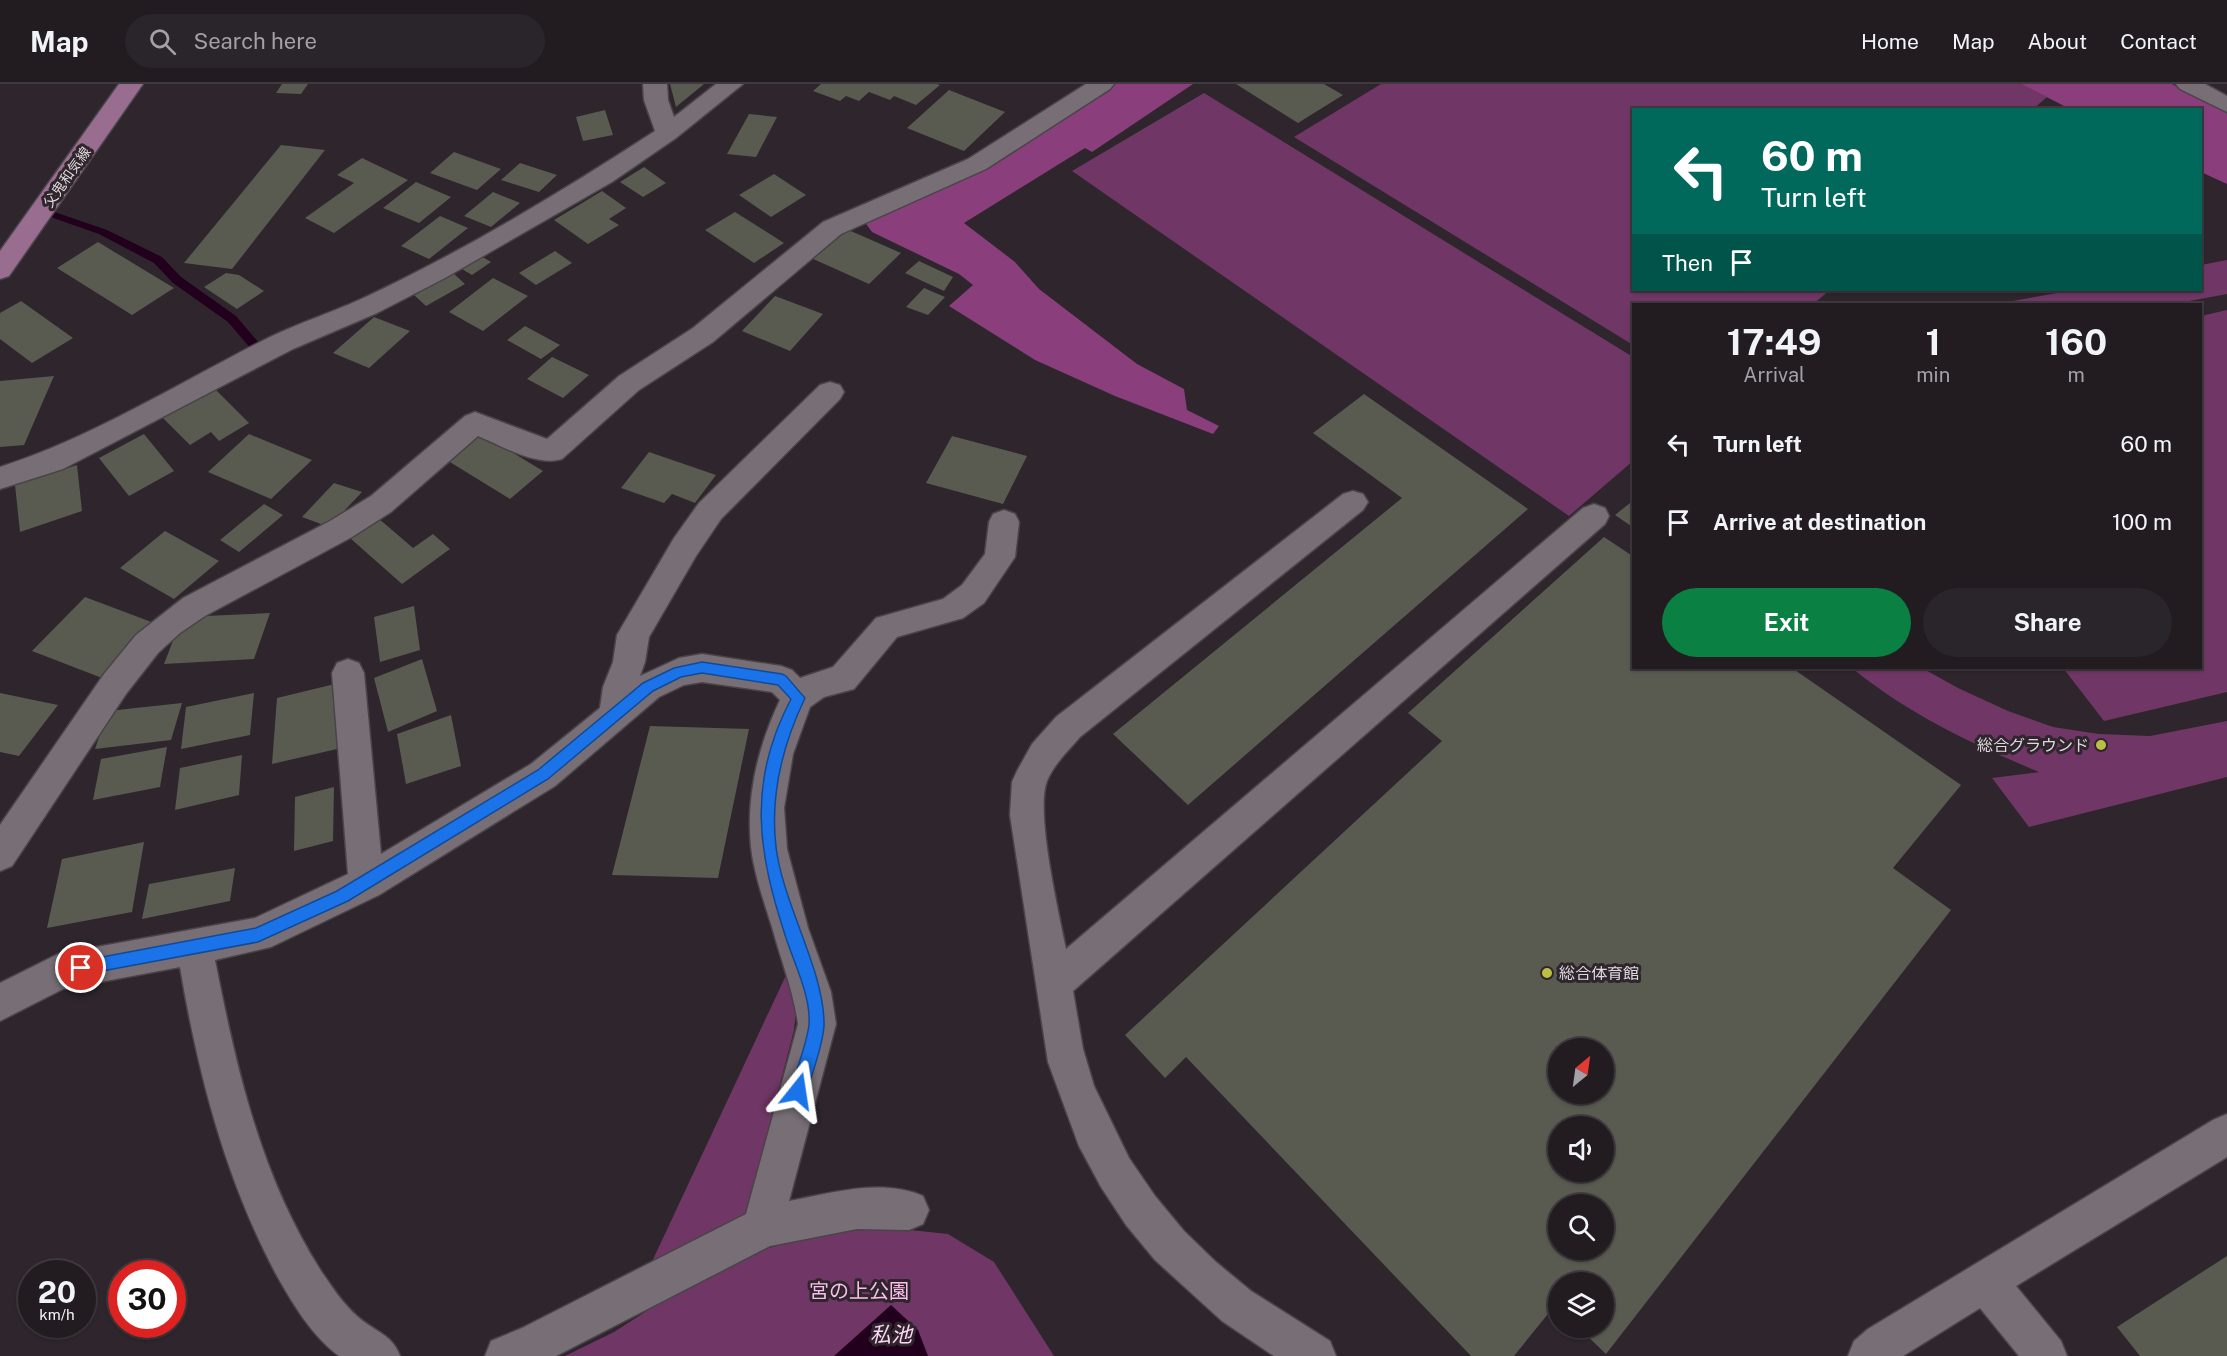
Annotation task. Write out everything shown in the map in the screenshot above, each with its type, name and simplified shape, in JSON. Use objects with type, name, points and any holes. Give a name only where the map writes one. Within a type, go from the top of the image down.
[{"type":"main road","name":"父鬼和気線","points":[[0,270],[131,84]]},
{"type":"street","points":[[655,84],[656,100],[668,133]]},
{"type":"street","points":[[0,478],[52,461],[283,342],[368,306],[436,272],[603,176],[668,133],[731,84]]},
{"type":"street","points":[[0,855],[116,684],[147,644],[169,624],[194,607],[341,529],[381,504],[475,423],[520,442],[552,451],[629,383],[703,335],[832,228],[977,164],[1102,84]]},
{"type":"street","points":[[2188,84],[2227,105]]},
{"type":"street","points":[[615,715],[619,687],[629,662],[633,635],[686,547],[710,511],[830,392]]},
{"type":"street","points":[[1315,1356],[1271,1333],[1221,1294],[1171,1249],[1129,1198],[1100,1145],[1075,1088],[1053,984],[1027,815],[1029,782],[1044,754],[1068,728],[1353,502]]},
{"type":"street","points":[[1053,984],[1594,516]]},
{"type":"street","points":[[765,1226],[768,1203],[817,1024],[812,992],[790,928],[769,849],[766,808],[776,754],[798,698],[816,685],[843,679],[887,627],[952,609],[973,594],[999,557],[1004,522]]},
{"type":"street","points":[[0,1003],[58,972],[194,945],[258,935],[366,883],[543,775],[648,687],[679,672],[702,668],[782,680],[798,698]]},
{"type":"street","points":[[348,673],[366,883]]},
{"type":"street","points":[[194,945],[208,1028],[244,1152],[261,1200],[290,1258],[313,1297],[337,1327],[358,1344],[379,1356]]},
{"type":"street","points":[[1869,1356],[1882,1344],[2227,1134]]},
{"type":"street","points":[[506,1356],[537,1343],[765,1226],[857,1209],[909,1210]]},
{"type":"street","points":[[1985,1281],[2046,1356]]},
{"type":"green space","points":[[1381,84],[2021,84],[2047,97],[2034,108],[1632,108],[1632,291],[1829,291],[1814,303],[1632,303],[1632,344],[1294,137]]},
{"type":"green space","points":[[1204,93],[1632,356],[1632,462],[1569,516],[1072,171]]},
{"type":"green space","points":[[2227,260],[2227,294],[2178,303],[2002,303],[2068,291],[2202,291],[2202,265]]},
{"type":"green space","name":"総合グラウンド","points":[[2227,310],[2227,692],[2104,721],[2064,669],[2202,669],[2202,316]]},
{"type":"green space","name":"総合グラウンド","points":[[1853,669],[1924,669],[2008,711],[2053,727],[2099,734],[2150,736],[2227,721],[2227,777],[2029,827],[1992,778],[2039,772],[1941,727],[1873,685]]},
{"type":"green space","points":[[788,971],[797,1000],[794,1030],[746,1216],[649,1268]]},
{"type":"green space","name":"宮の上公園","points":[[854,1224],[948,1234],[994,1262],[1054,1356],[565,1356],[614,1332],[690,1283],[762,1250]]},
{"type":"shaded area","points":[[1113,84],[1193,84],[1092,152],[1085,148],[964,223],[1015,262],[1039,289],[1137,364],[1184,389],[1187,410],[1219,426],[1213,434],[1115,396],[1035,360],[949,306],[973,285],[959,274],[872,232],[864,221]]},
{"type":"shaded area","points":[[2021,84],[2172,84],[2227,113],[2227,184],[2202,172],[2202,108],[2068,108]]},
{"type":"water","name":"私池","points":[[891,1305],[918,1330],[928,1356],[834,1356]]},
{"type":"building","points":[[282,84],[308,84],[301,94],[276,93]]},
{"type":"building","points":[[670,84],[704,84],[676,107]]},
{"type":"building","points":[[821,84],[940,85],[916,105],[894,96],[890,100],[869,92],[859,101],[846,96],[840,101],[813,91]]},
{"type":"building","points":[[1236,84],[1324,84],[1343,95],[1298,123]]},
{"type":"building","points":[[949,90],[1005,112],[964,151],[907,128]]},
{"type":"building","points":[[605,110],[613,135],[583,141],[576,117]]},
{"type":"building","points":[[749,114],[777,117],[756,157],[727,154]]},
{"type":"building","points":[[281,145],[325,150],[232,269],[184,263]]},
{"type":"building","points":[[454,152],[501,169],[477,190],[430,173]]},
{"type":"building","points":[[362,158],[408,180],[334,233],[305,218],[354,183],[337,175]]},
{"type":"building","points":[[520,163],[557,175],[539,192],[501,180]]},
{"type":"building","points":[[644,167],[666,183],[643,197],[620,182]]},
{"type":"building","points":[[774,174],[806,195],[771,217],[739,195]]},
{"type":"building","points":[[416,182],[451,197],[419,223],[383,208]]},
{"type":"building","points":[[602,191],[626,208],[609,219],[619,225],[588,244],[554,220]]},
{"type":"building","points":[[493,192],[520,203],[491,227],[464,216]]},
{"type":"building","points":[[735,212],[784,243],[754,263],[705,230]]},
{"type":"building","points":[[440,216],[468,228],[429,259],[401,246]]},
{"type":"building","points":[[844,228],[901,253],[869,284],[811,258]]},
{"type":"building","points":[[98,242],[174,288],[132,315],[57,268]]},
{"type":"building","points":[[555,251],[572,263],[536,285],[519,273]]},
{"type":"building","points":[[481,256],[491,262],[472,275],[462,269]]},
{"type":"building","points":[[919,261],[953,277],[944,291],[905,273]]},
{"type":"building","points":[[452,272],[465,284],[426,306],[413,294]]},
{"type":"building","points":[[226,273],[239,275],[264,291],[237,309],[204,287]]},
{"type":"building","points":[[493,278],[528,296],[483,331],[449,312]]},
{"type":"building","points":[[924,288],[945,297],[928,315],[906,307]]},
{"type":"building","points":[[775,296],[823,314],[790,351],[742,331]]},
{"type":"building","points":[[21,301],[73,338],[32,363],[0,339],[0,313]]},
{"type":"building","points":[[374,317],[410,331],[369,368],[333,353]]},
{"type":"building","points":[[525,326],[560,345],[541,359],[507,340]]},
{"type":"building","points":[[552,357],[589,375],[563,398],[527,379]]},
{"type":"building","points":[[54,376],[24,445],[0,447],[0,381]]},
{"type":"building","points":[[215,389],[249,423],[219,441],[211,432],[190,445],[163,418]]},
{"type":"building","points":[[1364,394],[1528,509],[1188,805],[1113,734],[1402,498],[1313,433]]},
{"type":"building","points":[[479,432],[543,471],[510,499],[445,459]]},
{"type":"building","points":[[144,434],[174,471],[129,496],[99,458]]},
{"type":"building","points":[[249,434],[312,460],[271,499],[208,472]]},
{"type":"building","points":[[952,436],[1027,456],[1003,504],[926,483]]},
{"type":"building","points":[[649,452],[716,475],[695,503],[672,494],[664,503],[621,488]]},
{"type":"building","points":[[77,465],[82,511],[20,532],[15,485]]},
{"type":"building","points":[[334,483],[362,492],[329,527],[302,517]]},
{"type":"building","points":[[1630,503],[1632,504],[1632,527],[1615,515]]},
{"type":"building","points":[[264,504],[283,515],[239,552],[220,540]]},
{"type":"building","points":[[378,518],[413,548],[433,534],[450,549],[402,584],[350,538]]},
{"type":"building","points":[[165,531],[219,561],[174,599],[120,568]]},
{"type":"building","name":"総合体育館","points":[[1604,537],[1632,556],[1632,669],[1793,669],[1961,785],[1893,868],[1951,910],[1606,1354],[1589,1338],[1614,1338],[1614,1272],[1548,1272],[1548,1314],[1514,1356],[1471,1356],[1186,1057],[1165,1078],[1125,1035],[1442,741],[1408,713]]},
{"type":"building","points":[[85,597],[154,623],[102,678],[32,651]]},
{"type":"building","points":[[414,606],[420,650],[380,662],[374,617]]},
{"type":"building","points":[[270,613],[254,659],[164,664],[182,617]]},
{"type":"building","points":[[422,659],[437,711],[388,732],[374,678]]},
{"type":"building","points":[[339,683],[337,749],[272,764],[277,698]]},
{"type":"building","points":[[0,693],[58,705],[19,756],[0,752]]},
{"type":"building","points":[[254,693],[250,735],[181,749],[186,707]]},
{"type":"building","points":[[182,703],[171,740],[95,749],[108,711]]},
{"type":"building","points":[[451,715],[461,766],[406,784],[397,734]]},
{"type":"building","points":[[650,726],[749,729],[718,878],[612,875]]},
{"type":"building","points":[[167,747],[160,787],[93,800],[101,759]]},
{"type":"building","points":[[242,755],[239,795],[175,810],[180,768]]},
{"type":"building","points":[[334,787],[333,841],[294,851],[295,797]]},
{"type":"building","points":[[144,842],[132,912],[47,928],[62,859]]},
{"type":"building","points":[[235,868],[230,901],[142,919],[149,884]]},
{"type":"building","points":[[2227,1256],[2227,1356],[2140,1356],[2117,1327]]},
{"type":"waterway","points":[[43,211],[103,232],[158,260],[177,280],[232,319],[261,353]]},
{"type":"place","name":"総合グラウンド","points":[[2101,745]]},
{"type":"place","name":"総合体育館","points":[[1547,973]]},
{"type":"route","points":[[81,968],[194,945],[258,935],[343,896],[543,775],[648,687],[679,672],[702,668],[782,680],[798,698],[776,754],[766,808],[769,849],[790,928],[812,992],[817,1024],[798,1091]]}]
